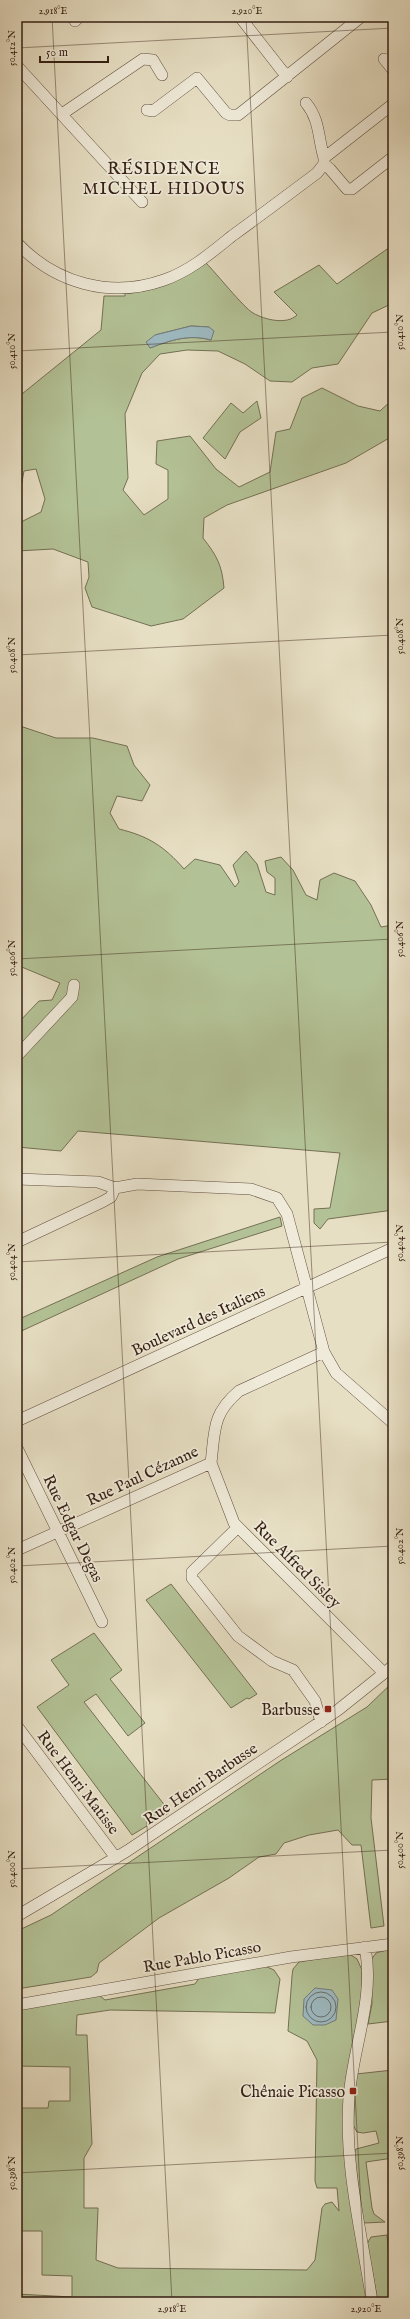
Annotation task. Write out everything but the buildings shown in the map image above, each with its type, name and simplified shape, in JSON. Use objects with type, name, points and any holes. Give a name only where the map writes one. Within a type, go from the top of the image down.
[{"type":"street","points":[[240,17],[288,77]]},
{"type":"street","points":[[147,110],[153,111],[197,78],[226,113],[230,115],[238,115],[288,77],[356,18]]},
{"type":"street","points":[[62,114],[143,59],[153,60],[162,75]]},
{"type":"street","points":[[384,59],[393,70]]},
{"type":"street","points":[[17,66],[142,202]]},
{"type":"street","points":[[306,102],[316,115],[324,161],[347,189],[352,189],[393,157]]},
{"type":"street","points":[[17,243],[42,265],[57,274],[81,284],[98,287],[127,288],[152,284],[165,280],[194,265],[317,172],[324,161],[393,104]]},
{"type":"street","points":[[17,1056],[72,996],[74,985]]},
{"type":"street","points":[[17,1179],[98,1182],[115,1188],[138,1184],[251,1188],[277,1198],[284,1208],[288,1219],[324,1352],[336,1373],[393,1423]]},
{"type":"street","points":[[17,1242],[102,1202],[111,1197],[115,1188]]},
{"type":"street","name":"Boulevard des Italiens","points":[[17,1421],[393,1248]]},
{"type":"street","name":"Rue Paul Cézanne","points":[[17,1550],[211,1463],[216,1423],[221,1409],[228,1400],[239,1391],[324,1352]]},
{"type":"street","name":"Rue Edgar Degas","points":[[17,1448],[102,1622]]},
{"type":"street","name":"Rue Alfred Sisley","points":[[211,1463],[234,1523],[389,1669]]},
{"type":"street","points":[[238,1527],[192,1572],[192,1578],[238,1636],[272,1661],[293,1670],[315,1701],[321,1722]]},
{"type":"street","name":"Rue Henri Barbusse","points":[[17,1915],[116,1858],[321,1722],[389,1669]]},
{"type":"street","name":"Rue Henri Matisse","points":[[17,1726],[116,1858]]},
{"type":"street","name":"Rue Pablo Picasso","points":[[17,2005],[214,1970],[393,1944]]},
{"type":"street","points":[[365,1947],[366,2006],[352,2077],[348,2128],[359,2232],[372,2302]]},
{"type":"green space","points":[[393,245],[393,303],[372,313],[338,364],[312,368],[292,382],[270,381],[245,364],[218,351],[187,350],[160,354],[142,373],[125,414],[128,478],[123,490],[144,515],[168,499],[168,470],[156,464],[157,441],[190,436],[216,469],[239,487],[270,472],[276,432],[290,429],[302,398],[322,388],[358,406],[380,411],[393,399],[393,435],[391,437],[346,463],[227,505],[204,518],[203,538],[218,561],[222,573],[224,588],[183,619],[151,626],[92,607],[85,588],[89,577],[88,562],[53,549],[17,551],[17,524],[41,512],[45,499],[36,469],[24,471],[21,487],[17,486],[17,398],[101,330],[104,296],[125,296],[125,293],[148,290],[168,284],[178,280],[206,263],[249,310],[264,318],[282,321],[293,318],[297,315],[274,292],[319,265],[337,284]],"holes":[[[191,326],[209,327],[211,340],[203,338],[180,339],[150,348],[155,335]]]},
{"type":"green space","points":[[257,401],[261,418],[240,432],[225,459],[203,438],[231,403],[243,413]]},
{"type":"green space","points":[[17,725],[56,738],[93,738],[127,746],[134,765],[150,785],[142,801],[117,796],[110,813],[119,829],[139,835],[155,843],[177,861],[184,869],[195,859],[220,865],[235,887],[239,882],[233,865],[246,851],[257,864],[266,892],[275,895],[275,878],[267,872],[265,861],[281,857],[293,870],[306,895],[317,900],[320,880],[334,873],[355,881],[371,905],[381,927],[393,925],[393,1210],[328,1219],[320,1229],[314,1223],[314,1209],[330,1208],[340,1153],[78,1131],[61,1151],[17,1147],[17,1024],[39,1001],[52,1000],[60,983],[17,965]]},
{"type":"green space","points":[[280,1217],[282,1226],[178,1259],[17,1333],[17,1320],[157,1257]]},
{"type":"green space","points":[[171,1584],[257,1694],[249,1699],[247,1698],[231,1708],[146,1600]]},
{"type":"green space","points":[[94,1633],[122,1670],[110,1679],[145,1723],[128,1736],[96,1694],[84,1702],[170,1812],[132,1835],[37,1707],[69,1685],[51,1660]]},
{"type":"green space","points":[[393,1682],[393,1779],[372,1780],[371,1818],[384,1926],[371,1928],[361,1845],[352,1845],[338,1830],[309,1835],[284,1843],[276,1854],[259,1857],[229,1878],[159,1918],[99,1963],[97,1972],[91,1977],[17,1989],[17,1931],[51,1915],[280,1761],[367,1707]]},
{"type":"green space","points":[[393,1948],[393,2021],[368,2024],[372,2004],[371,1960],[376,1953]]},
{"type":"green space","points":[[344,1954],[351,1955],[357,1959],[362,1970],[362,2001],[353,2041],[348,2187],[368,2302],[17,2302],[17,2294],[72,2297],[72,2276],[42,2275],[42,2231],[17,2231],[17,2108],[48,2108],[49,2101],[70,2101],[70,2067],[17,2066],[17,2008],[99,1995],[105,2000],[195,1984],[199,1978],[265,1966],[274,1970],[280,1979],[275,2013],[110,2010],[77,2015],[76,2035],[87,2035],[92,2144],[84,2158],[84,2208],[98,2208],[96,2260],[118,2268],[307,2270],[315,2260],[322,2208],[325,2204],[332,2202],[339,2211],[337,2188],[317,2188],[315,2181],[317,2060],[307,2041],[288,2031],[293,1969],[299,1962]]},
{"type":"green space","points":[[393,2070],[393,2158],[366,2162],[372,2208],[374,2214],[385,2222],[365,2223],[363,2221],[354,2154],[356,2149],[379,2143],[376,2131],[363,2133],[357,2132],[353,2125],[356,2074]]},
{"type":"green space","points":[[387,2235],[393,2302],[378,2302],[367,2244],[371,2237]]},
{"type":"water","points":[[191,326],[209,327],[214,331],[211,340],[203,338],[180,339],[150,348],[146,342],[155,335]]},
{"type":"water","points":[[315,1988],[332,1990],[338,1999],[336,2020],[325,2025],[313,2025],[303,2016],[304,1999]]},
{"type":"place","name":"Barbusse","points":[[328,1709]]},
{"type":"place","name":"Chênaie Picasso","points":[[353,2091]]},
{"type":"district","name":"RÉSIDENCE MICHEL HIDOUS","points":[[164,178]]}]
